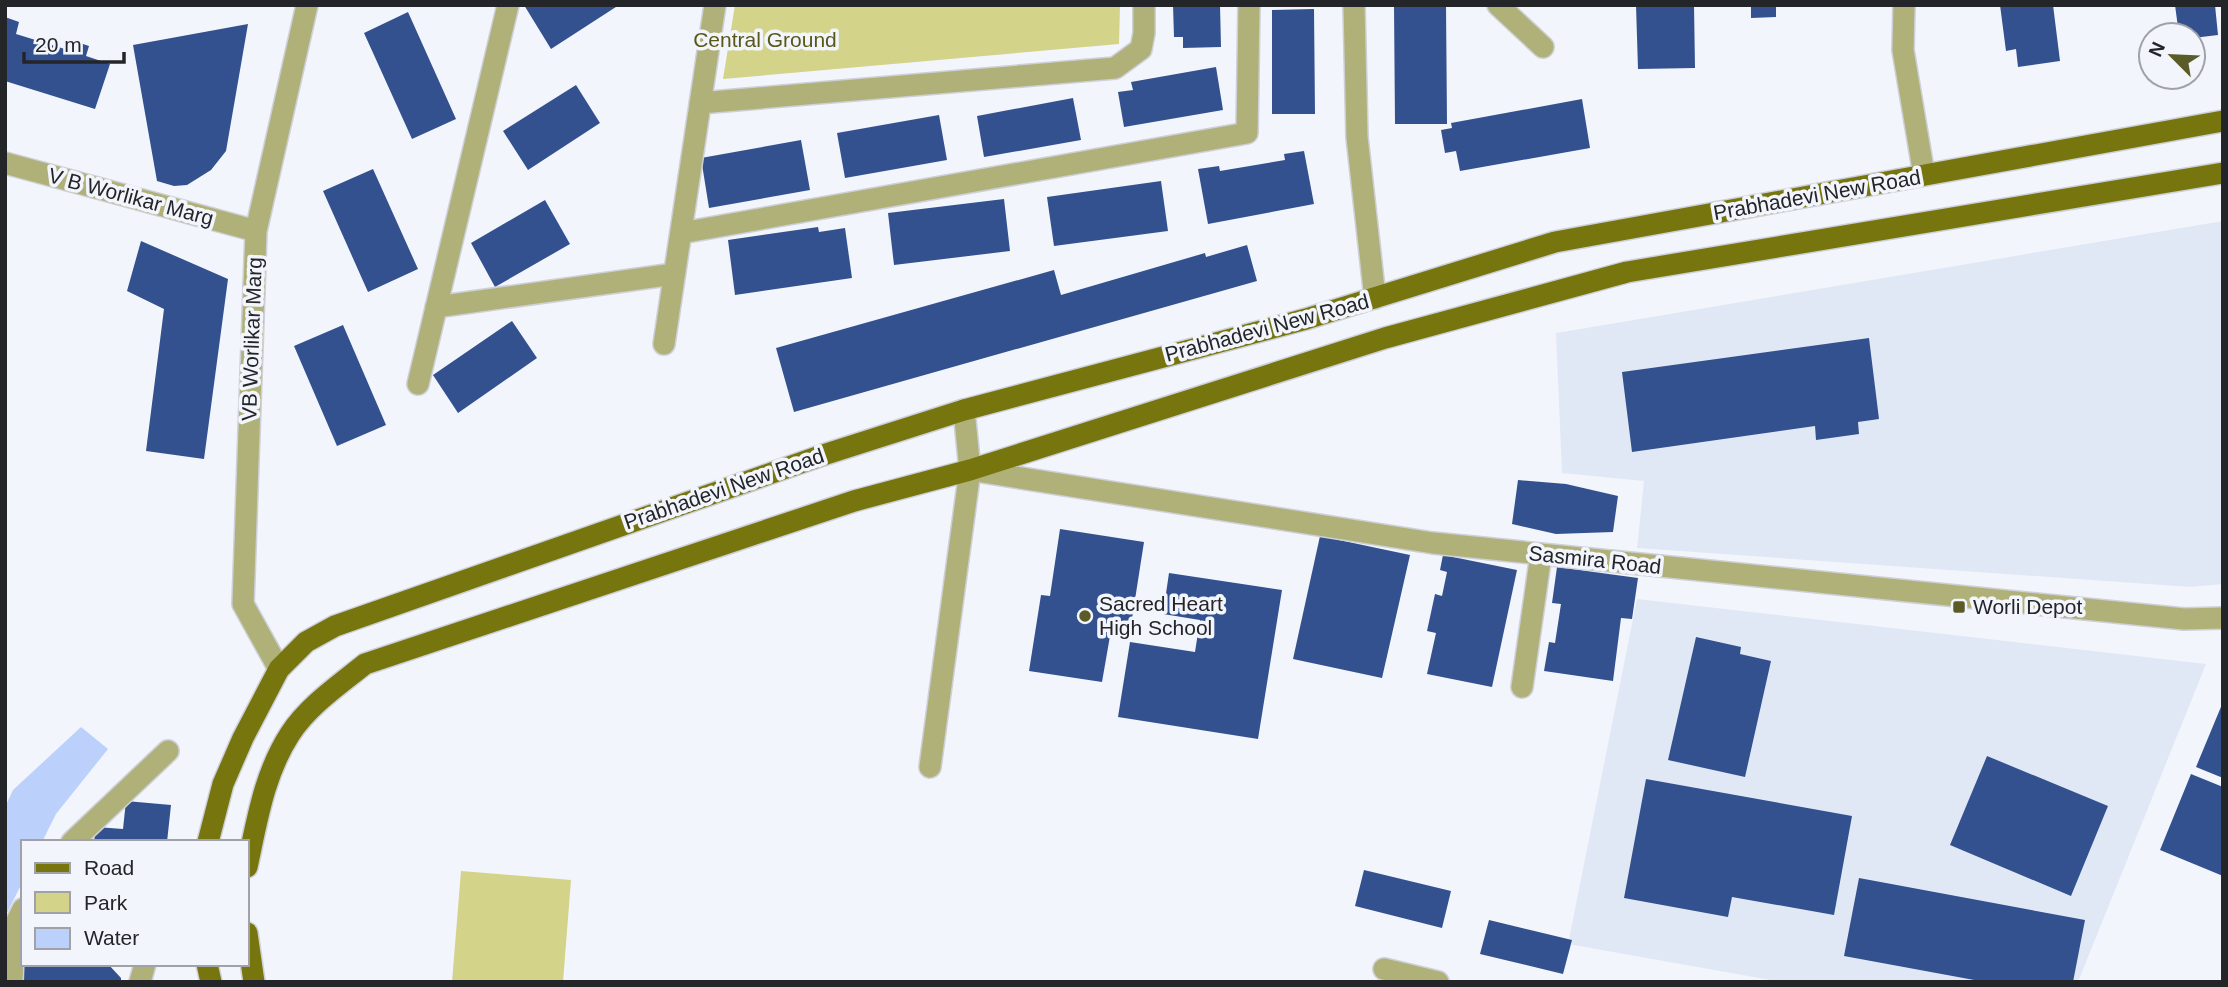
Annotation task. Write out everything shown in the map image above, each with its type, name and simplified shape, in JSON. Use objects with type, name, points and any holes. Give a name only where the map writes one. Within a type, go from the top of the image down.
[{"type":"main road","name":"Prabhadevi New Road","points":[[209,840],[223,784],[243,738],[279,669],[306,642],[335,626],[823,454],[964,410],[1306,319],[1555,242],[2223,121]]},
{"type":"main road","name":"Prabhadevi New Road","points":[[248,862],[264,786],[290,733],[321,699],[365,664],[854,500],[970,470],[1385,338],[1627,272],[2223,173]]},
{"type":"main road","points":[[248,940],[254,982]]},
{"type":"street","name":"VB Worlikar Marg","points":[[279,669],[243,604],[256,232],[307,5]]},
{"type":"street","points":[[418,384],[508,5]]},
{"type":"street","points":[[664,344],[715,5]]},
{"type":"street","points":[[700,103],[1115,68],[1141,49],[1144,5]]},
{"type":"street","points":[[681,233],[1247,133],[1249,5]]},
{"type":"street","points":[[1354,5],[1357,138],[1375,298]]},
{"type":"street","points":[[1498,5],[1544,47]]},
{"type":"street","points":[[1904,5],[1903,50],[1924,175]]},
{"type":"street","name":"V B Worlikar Marg","points":[[5,163],[256,232]]},
{"type":"street","points":[[436,307],[674,274]]},
{"type":"street","points":[[930,767],[970,470],[964,410]]},
{"type":"street","name":"Sasmira Road","points":[[970,470],[1433,543],[2184,619],[2223,618]]},
{"type":"street","points":[[1522,687],[1541,554]]},
{"type":"street","points":[[74,840],[168,751]]},
{"type":"street","points":[[12,982],[14,927],[21,913]]},
{"type":"street","points":[[1384,969],[1438,982]]},
{"type":"shaded area","points":[[2223,221],[2223,584],[2191,587],[1637,548],[1644,481],[1562,473],[1556,333]]},
{"type":"shaded area","points":[[1637,599],[2206,664],[2078,982],[1782,982],[1568,944]]},
{"type":"green space","name":"Central Ground","points":[[735,5],[1120,5],[1119,44],[723,79]]},
{"type":"green space","points":[[461,871],[571,880],[563,982],[452,982]]},
{"type":"water","points":[[81,727],[108,749],[56,814],[43,840],[21,840],[21,885],[5,917],[5,807],[13,790]]},
{"type":"building","points":[[524,5],[619,5],[551,49]]},
{"type":"building","points":[[1173,5],[1220,5],[1221,47],[1183,48],[1183,37],[1174,37]]},
{"type":"building","points":[[1394,5],[1446,5],[1447,124],[1395,124]]},
{"type":"building","points":[[1636,5],[1694,5],[1695,68],[1638,69]]},
{"type":"building","points":[[1751,5],[1776,5],[1776,17],[1751,18]]},
{"type":"building","points":[[2000,5],[2053,5],[2060,61],[2018,67],[2016,49],[2006,51]]},
{"type":"building","points":[[2175,5],[2215,5],[2218,35],[2207,36],[2207,21],[2177,21]]},
{"type":"building","points":[[1314,9],[1315,114],[1272,114],[1272,10]]},
{"type":"building","points":[[408,12],[456,119],[412,139],[364,33]]},
{"type":"building","points":[[5,17],[19,22],[16,34],[68,50],[71,40],[89,46],[86,56],[110,64],[95,109],[5,81]]},
{"type":"building","points":[[248,24],[226,151],[211,170],[187,185],[174,186],[157,181],[133,45]]},
{"type":"building","points":[[1216,67],[1223,110],[1124,127],[1118,92],[1133,90],[1131,82]]},
{"type":"building","points":[[576,85],[600,123],[528,170],[503,131]]},
{"type":"building","points":[[1073,98],[1081,140],[984,157],[977,116]]},
{"type":"building","points":[[1582,99],[1590,148],[1460,171],[1456,151],[1445,153],[1441,130],[1452,128],[1451,123]]},
{"type":"building","points":[[939,115],[947,160],[845,178],[837,133]]},
{"type":"building","points":[[801,140],[810,190],[709,208],[701,158]]},
{"type":"building","points":[[1304,151],[1314,204],[1208,224],[1198,169],[1219,166],[1220,171],[1285,160],[1284,154]]},
{"type":"building","points":[[373,169],[418,269],[368,292],[323,191]]},
{"type":"building","points":[[1161,181],[1168,231],[1054,246],[1047,197]]},
{"type":"building","points":[[1004,199],[1010,251],[894,265],[888,213]]},
{"type":"building","points":[[545,200],[570,244],[495,287],[471,243]]},
{"type":"building","points":[[818,227],[819,232],[845,228],[852,278],[735,295],[728,240]]},
{"type":"building","points":[[141,241],[228,279],[204,459],[146,451],[164,309],[127,291]]},
{"type":"building","points":[[1247,245],[1257,281],[794,412],[776,348],[1054,270],[1061,295],[1205,253],[1206,257]]},
{"type":"building","points":[[512,321],[537,358],[458,413],[433,375]]},
{"type":"building","points":[[343,325],[386,425],[337,446],[294,346]]},
{"type":"building","points":[[1869,338],[1879,419],[1858,422],[1859,434],[1816,440],[1815,426],[1632,452],[1622,372]]},
{"type":"building","points":[[1518,480],[1566,484],[1618,496],[1613,532],[1556,534],[1512,524]]},
{"type":"building","name":"Sacred Heart High School","points":[[1060,529],[1144,542],[1129,638],[1110,636],[1102,682],[1029,671],[1041,595],[1050,596]]},
{"type":"building","points":[[1320,536],[1410,555],[1382,678],[1293,659]]},
{"type":"building","points":[[1443,555],[1517,570],[1492,687],[1427,674],[1436,633],[1427,631],[1435,594],[1442,596],[1447,572],[1440,570]]},
{"type":"building","points":[[1557,567],[1638,578],[1632,619],[1621,618],[1613,681],[1544,671],[1549,642],[1555,643],[1561,604],[1552,603]]},
{"type":"building","points":[[1169,573],[1282,590],[1258,739],[1118,717],[1130,642],[1195,652],[1200,620],[1163,614]]},
{"type":"building","points":[[1696,637],[1741,647],[1740,654],[1771,661],[1745,777],[1668,760]]},
{"type":"building","points":[[2223,702],[2223,778],[2196,767]]},
{"type":"building","points":[[1987,756],[2108,806],[2071,896],[1950,845]]},
{"type":"building","points":[[2191,774],[2223,787],[2223,876],[2160,850]]},
{"type":"building","points":[[1646,779],[1852,816],[1834,915],[1732,897],[1728,917],[1624,898]]},
{"type":"building","points":[[126,801],[171,805],[167,840],[94,840],[96,827],[123,829]]},
{"type":"building","points":[[1364,870],[1451,891],[1442,928],[1355,906]]},
{"type":"building","points":[[1859,878],[2085,920],[2073,982],[1985,982],[1844,956]]},
{"type":"building","points":[[1489,920],[1572,940],[1563,974],[1480,954]]},
{"type":"building","points":[[22,966],[110,966],[121,978],[121,982],[16,982]]},
{"type":"place","name":"Worli Depot","points":[[1959,607]]},
{"type":"place","name":"Sacred Heart High School","points":[[1085,616]]}]
